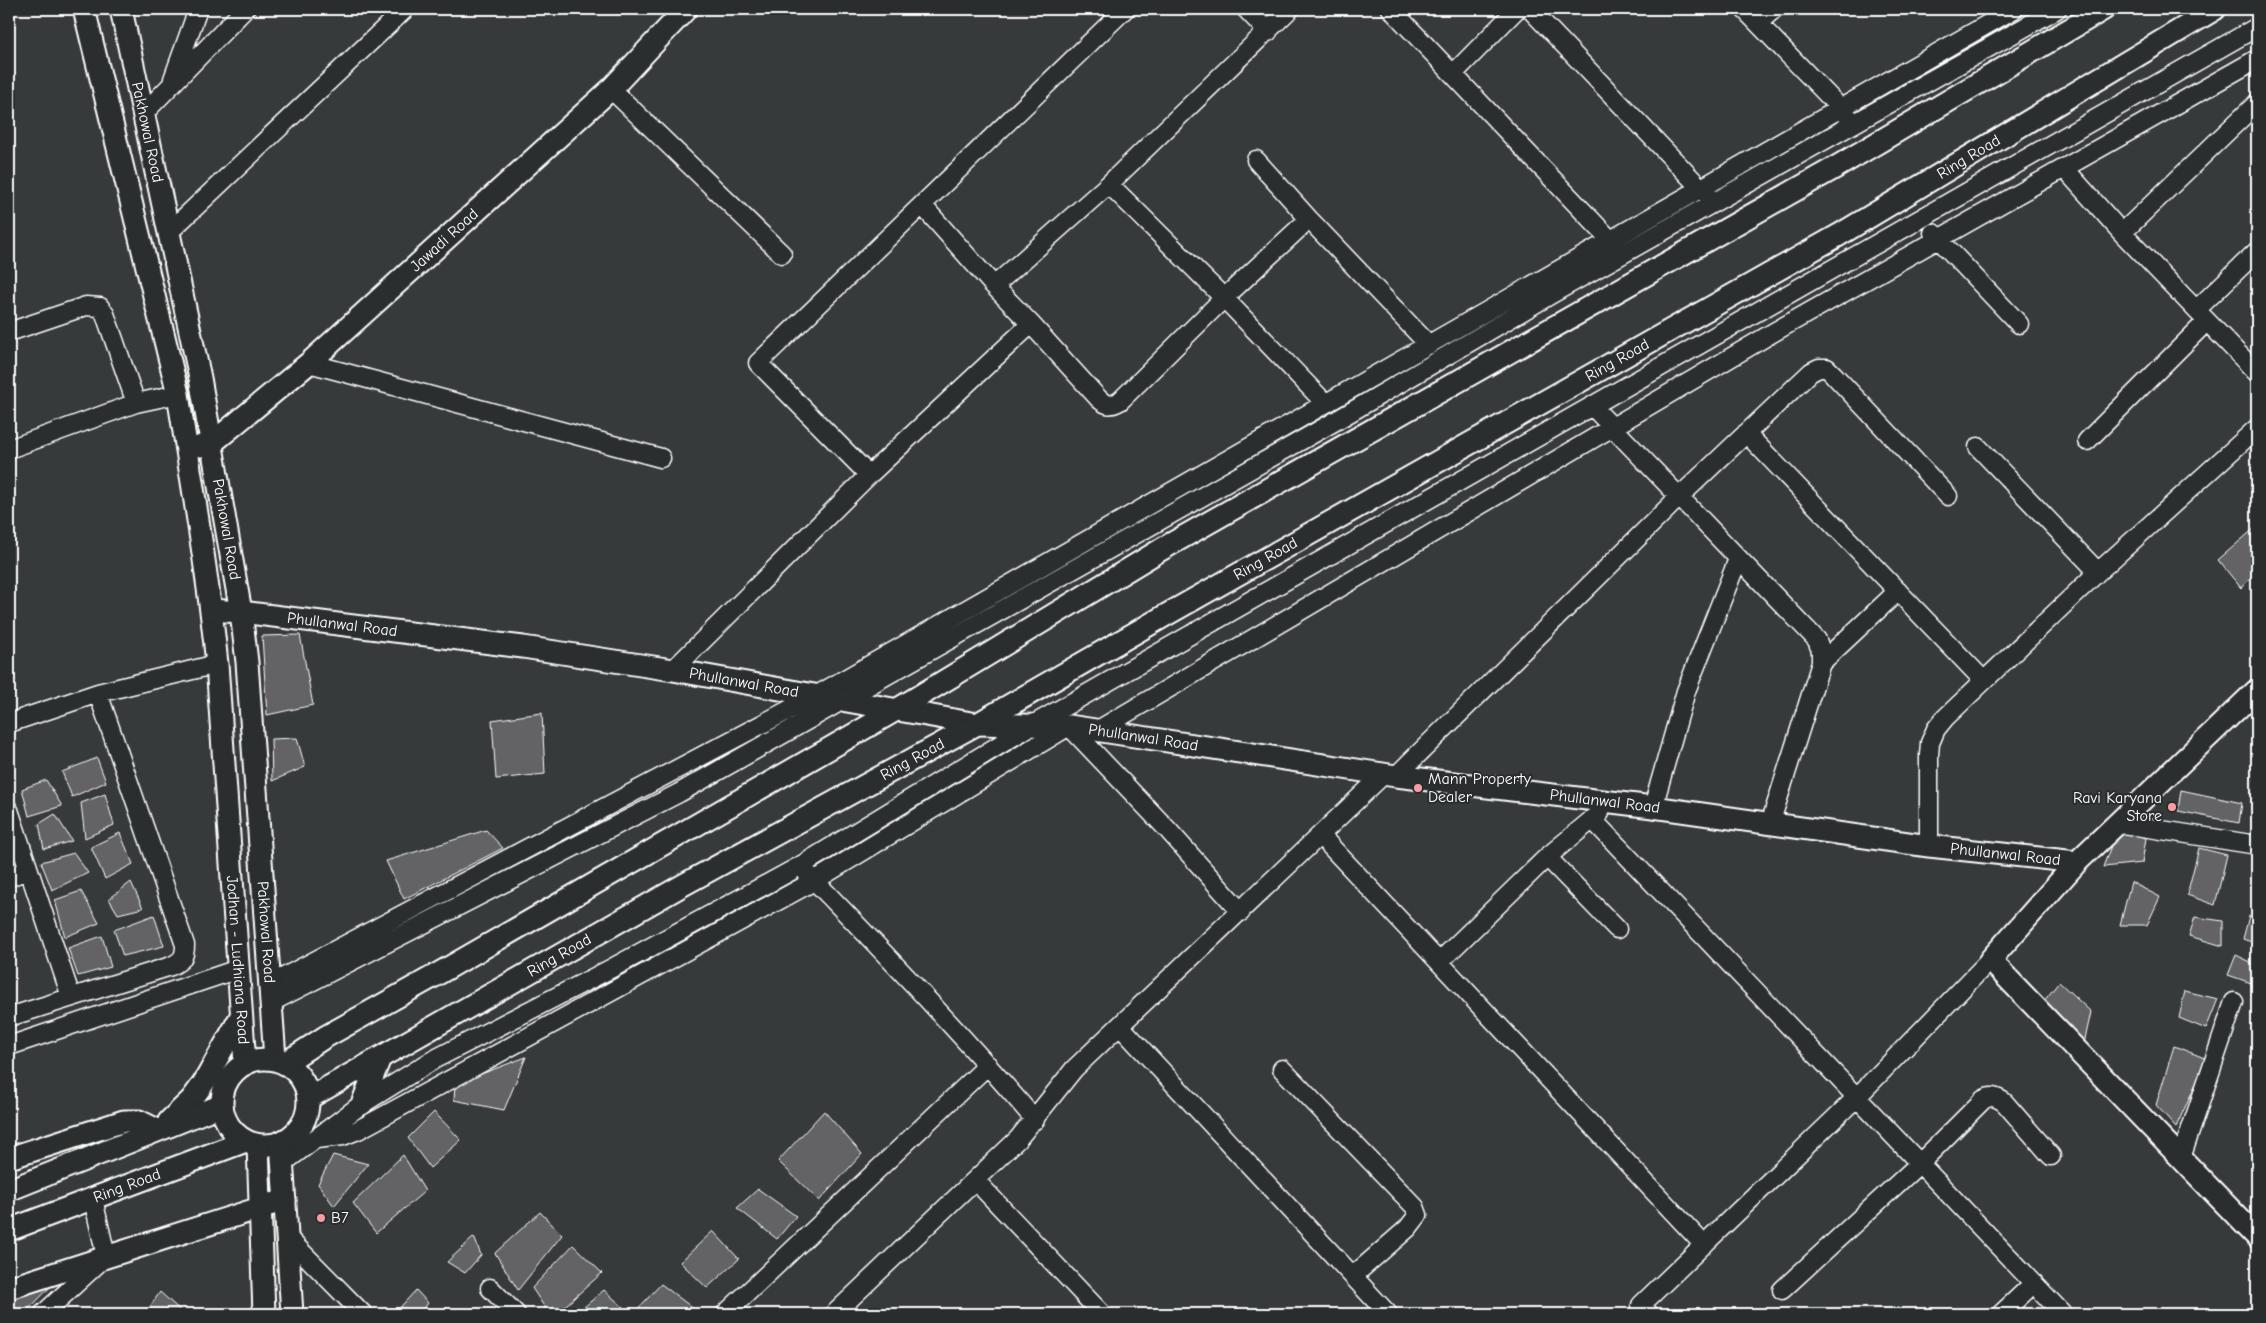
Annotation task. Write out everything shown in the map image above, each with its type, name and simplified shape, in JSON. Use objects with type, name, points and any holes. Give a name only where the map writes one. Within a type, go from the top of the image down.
[{"type":"street","name":"Pakhowal Road","points":[[84,9],[178,394],[211,610],[217,664],[231,858]]},
{"type":"street","name":"Pakhowal Road","points":[[122,9],[200,378],[241,612],[247,662],[271,993],[280,1061]]},
{"type":"street","points":[[171,84],[198,9]]},
{"type":"street","points":[[145,112],[245,9]]},
{"type":"street","points":[[170,231],[405,9]]},
{"type":"street","name":"Jawadi Road","points":[[187,450],[212,444],[309,363],[611,89],[686,9]]},
{"type":"street","points":[[868,476],[758,363],[1125,9]]},
{"type":"street","points":[[1246,9],[1268,32]]},
{"type":"street","points":[[994,286],[1109,184],[1290,9]]},
{"type":"street","points":[[1392,9],[1623,254]]},
{"type":"street","points":[[1454,73],[1516,9]]},
{"type":"street","points":[[1530,9],[1702,188],[1713,202]]},
{"type":"street","points":[[1744,9],[1841,109],[1856,122]]},
{"type":"street","points":[[1758,23],[1774,9]]},
{"type":"street","points":[[271,993],[817,695],[2014,9]]},
{"type":"street","points":[[271,993],[679,793],[1324,428],[1713,202],[2057,9]]},
{"type":"street","points":[[280,1061],[445,970],[898,709],[1162,549],[1830,170],[2104,9]]},
{"type":"street","name":"Ring Road","points":[[309,1098],[683,885],[978,724],[1166,615],[1839,235],[2215,9]]},
{"type":"street","points":[[282,1153],[315,1139],[362,1104],[455,1049],[614,967],[800,866],[1034,724],[2257,27]]},
{"type":"street","points":[[1098,730],[1774,332],[2257,59]]},
{"type":"street","points":[[611,89],[782,254]]},
{"type":"street","points":[[2122,233],[2257,103]]},
{"type":"street","points":[[1256,160],[1309,219],[1430,344]]},
{"type":"street","points":[[2064,168],[2122,233],[2257,373]]},
{"type":"street","points":[[1109,184],[1224,298],[1325,403]]},
{"type":"street","points":[[922,205],[994,286],[1106,405],[1112,405],[1120,401],[1224,298],[1309,219]]},
{"type":"street","points":[[1920,220],[2019,324]]},
{"type":"street","points":[[2087,441],[2202,316],[2257,251]]},
{"type":"street","points":[[9,332],[86,306],[100,307],[105,314],[136,403]]},
{"type":"street","points":[[1756,313],[1774,332]]},
{"type":"street","points":[[673,670],[868,476],[1031,324]]},
{"type":"street","points":[[309,363],[661,458]]},
{"type":"street","points":[[834,1314],[975,1180],[1035,1120],[1074,1069],[1320,835],[1390,775],[1811,372],[1818,368],[1827,368],[1948,496]]},
{"type":"street","points":[[9,448],[136,403],[178,394]]},
{"type":"street","points":[[1592,406],[1816,640],[1821,651],[1821,663],[1770,824]]},
{"type":"street","points":[[1929,846],[1930,743],[1936,730],[1945,718],[2098,572],[2257,428]]},
{"type":"street","points":[[1746,433],[1983,680]]},
{"type":"street","points":[[1978,447],[2098,572]]},
{"type":"street","points":[[1652,807],[1686,691],[1738,559]]},
{"type":"street","points":[[1821,663],[1898,591]]},
{"type":"street","name":"Phullanwal Road","points":[[211,610],[241,612],[523,647],[673,670],[978,724],[1069,726],[1390,775],[1610,804],[1652,807],[1929,846],[2078,862]]},
{"type":"street","points":[[9,723],[98,693],[217,664]]},
{"type":"street","points":[[1641,1311],[1704,1245],[1857,1097],[1990,960],[2078,862],[2257,690]]},
{"type":"street","points":[[9,1017],[171,966],[179,962],[185,955],[185,945],[98,693]]},
{"type":"street","points":[[315,1139],[343,1136],[358,1130],[814,881],[1069,726],[1168,830],[1241,912]]},
{"type":"street","points":[[1439,962],[1547,857],[1610,804]]},
{"type":"street","points":[[9,810],[71,997]]},
{"type":"street","points":[[1592,819],[2063,1314]]},
{"type":"street","points":[[2117,824],[2257,845]]},
{"type":"street","points":[[1320,835],[1704,1245]]},
{"type":"street","points":[[1547,857],[1617,929]]},
{"type":"street","name":"Jodhan - Ludhiana Road","points":[[231,858],[245,1064]]},
{"type":"street","points":[[800,866],[899,968],[988,1065],[1035,1120]]},
{"type":"street","points":[[9,877],[28,870]]},
{"type":"street","points":[[1990,960],[2257,1237]]},
{"type":"street","points":[[614,967],[622,985]]},
{"type":"street","points":[[9,1046],[238,968]]},
{"type":"street","points":[[2181,1158],[2234,1002]]},
{"type":"street","points":[[160,1129],[192,1099],[203,1084],[241,1016]]},
{"type":"street","points":[[1120,1026],[1388,1314]]},
{"type":"street","points":[[455,1049],[464,1071]]},
{"type":"street","points":[[362,1104],[380,1058]]},
{"type":"street","points":[[282,1153],[272,1145],[252,1143],[234,1133],[225,1120],[222,1105],[224,1088],[232,1074],[245,1064],[259,1059],[280,1061],[296,1072],[305,1084],[309,1098],[308,1111],[303,1123],[282,1153],[292,1314]]},
{"type":"street","points":[[725,1314],[988,1065]]},
{"type":"street","points":[[1282,1069],[1415,1207],[1418,1215],[1408,1228],[1353,1276]]},
{"type":"street","points":[[1782,1290],[1920,1163],[1983,1100],[1989,1097],[1996,1097],[2004,1102],[2051,1156]]},
{"type":"street","points":[[9,1190],[222,1105]]},
{"type":"street","points":[[9,1158],[124,1121],[139,1121],[160,1129]]},
{"type":"street","points":[[252,1143],[259,1209],[264,1314]]},
{"type":"street","name":"Ring Road","points":[[9,1230],[252,1143]]},
{"type":"street","points":[[975,1180],[1102,1314]]},
{"type":"street","points":[[93,1199],[106,1256]]},
{"type":"street","points":[[9,1288],[285,1200]]},
{"type":"street","points":[[288,1238],[363,1314]]},
{"type":"street","points":[[43,1314],[106,1256]]},
{"type":"street","points":[[2001,1314],[2034,1283]]},
{"type":"street","points":[[490,1288],[516,1314]]},
{"type":"building","points":[[2257,526],[2257,571],[2241,588],[2218,560]]},
{"type":"building","points":[[300,635],[313,705],[267,715],[262,636]]},
{"type":"building","points":[[542,713],[545,774],[496,779],[492,720]]},
{"type":"building","points":[[297,738],[305,767],[272,781],[271,739]]},
{"type":"building","points":[[97,758],[106,782],[72,797],[62,772]]},
{"type":"building","points":[[46,780],[62,806],[29,816],[22,789]]},
{"type":"building","points":[[2181,790],[2242,803],[2239,823],[2178,811]]},
{"type":"building","points":[[105,794],[114,825],[85,838],[81,803]]},
{"type":"building","points":[[55,814],[72,841],[44,849],[39,824]]},
{"type":"building","points":[[486,830],[503,848],[404,899],[386,861]]},
{"type":"building","points":[[2117,830],[2146,838],[2142,863],[2103,867]]},
{"type":"building","points":[[120,833],[133,864],[105,879],[91,847]]},
{"type":"building","points":[[2199,848],[2227,855],[2215,905],[2187,895]]},
{"type":"building","points":[[74,853],[88,873],[52,890],[41,862]]},
{"type":"building","points":[[131,882],[143,908],[118,914],[109,899]]},
{"type":"building","points":[[2131,882],[2160,897],[2147,925],[2120,925]]},
{"type":"building","points":[[81,891],[99,923],[65,937],[55,900]]},
{"type":"building","points":[[154,915],[164,946],[123,956],[114,930]]},
{"type":"building","points":[[2249,916],[2257,920],[2257,944],[2243,939]]},
{"type":"building","points":[[2195,917],[2223,921],[2223,946],[2189,936]]},
{"type":"building","points":[[102,936],[111,967],[78,976],[68,948]]},
{"type":"building","points":[[2236,955],[2257,965],[2257,985],[2228,975]]},
{"type":"building","points":[[2059,982],[2091,1012],[2084,1044],[2044,1001]]},
{"type":"building","points":[[2185,991],[2218,999],[2206,1029],[2179,1018]]},
{"type":"building","points":[[2174,1046],[2207,1059],[2176,1127],[2156,1105]]},
{"type":"building","points":[[526,1057],[504,1110],[454,1100],[455,1084]]},
{"type":"building","points":[[824,1111],[862,1154],[819,1201],[778,1161]]},
{"type":"building","points":[[434,1112],[461,1140],[430,1168],[408,1138]]},
{"type":"building","points":[[333,1155],[368,1164],[334,1206],[318,1184]]},
{"type":"building","points":[[403,1155],[425,1191],[376,1233],[353,1203]]},
{"type":"building","points":[[758,1189],[796,1216],[777,1239],[737,1208]]},
{"type":"building","points":[[540,1212],[562,1235],[518,1290],[495,1253]]},
{"type":"building","points":[[713,1231],[739,1259],[707,1288],[680,1262]]},
{"type":"building","points":[[474,1237],[481,1255],[465,1273],[447,1262]]},
{"type":"building","points":[[573,1245],[602,1273],[556,1314],[549,1314],[532,1288]]},
{"type":"building","points":[[58,1279],[24,1314],[9,1314],[9,1301]]},
{"type":"building","points":[[661,1284],[694,1309],[690,1314],[633,1314]]},
{"type":"building","points":[[416,1290],[428,1303],[420,1314],[394,1314]]},
{"type":"building","points":[[604,1290],[623,1307],[616,1314],[576,1314]]},
{"type":"building","points":[[160,1292],[184,1314],[145,1314]]},
{"type":"place","name":"Mann Property Dealer","points":[[1418,788]]},
{"type":"place","name":"Ravi Karyana Store","points":[[2172,807]]},
{"type":"place","name":"B7","points":[[321,1218]]}]
